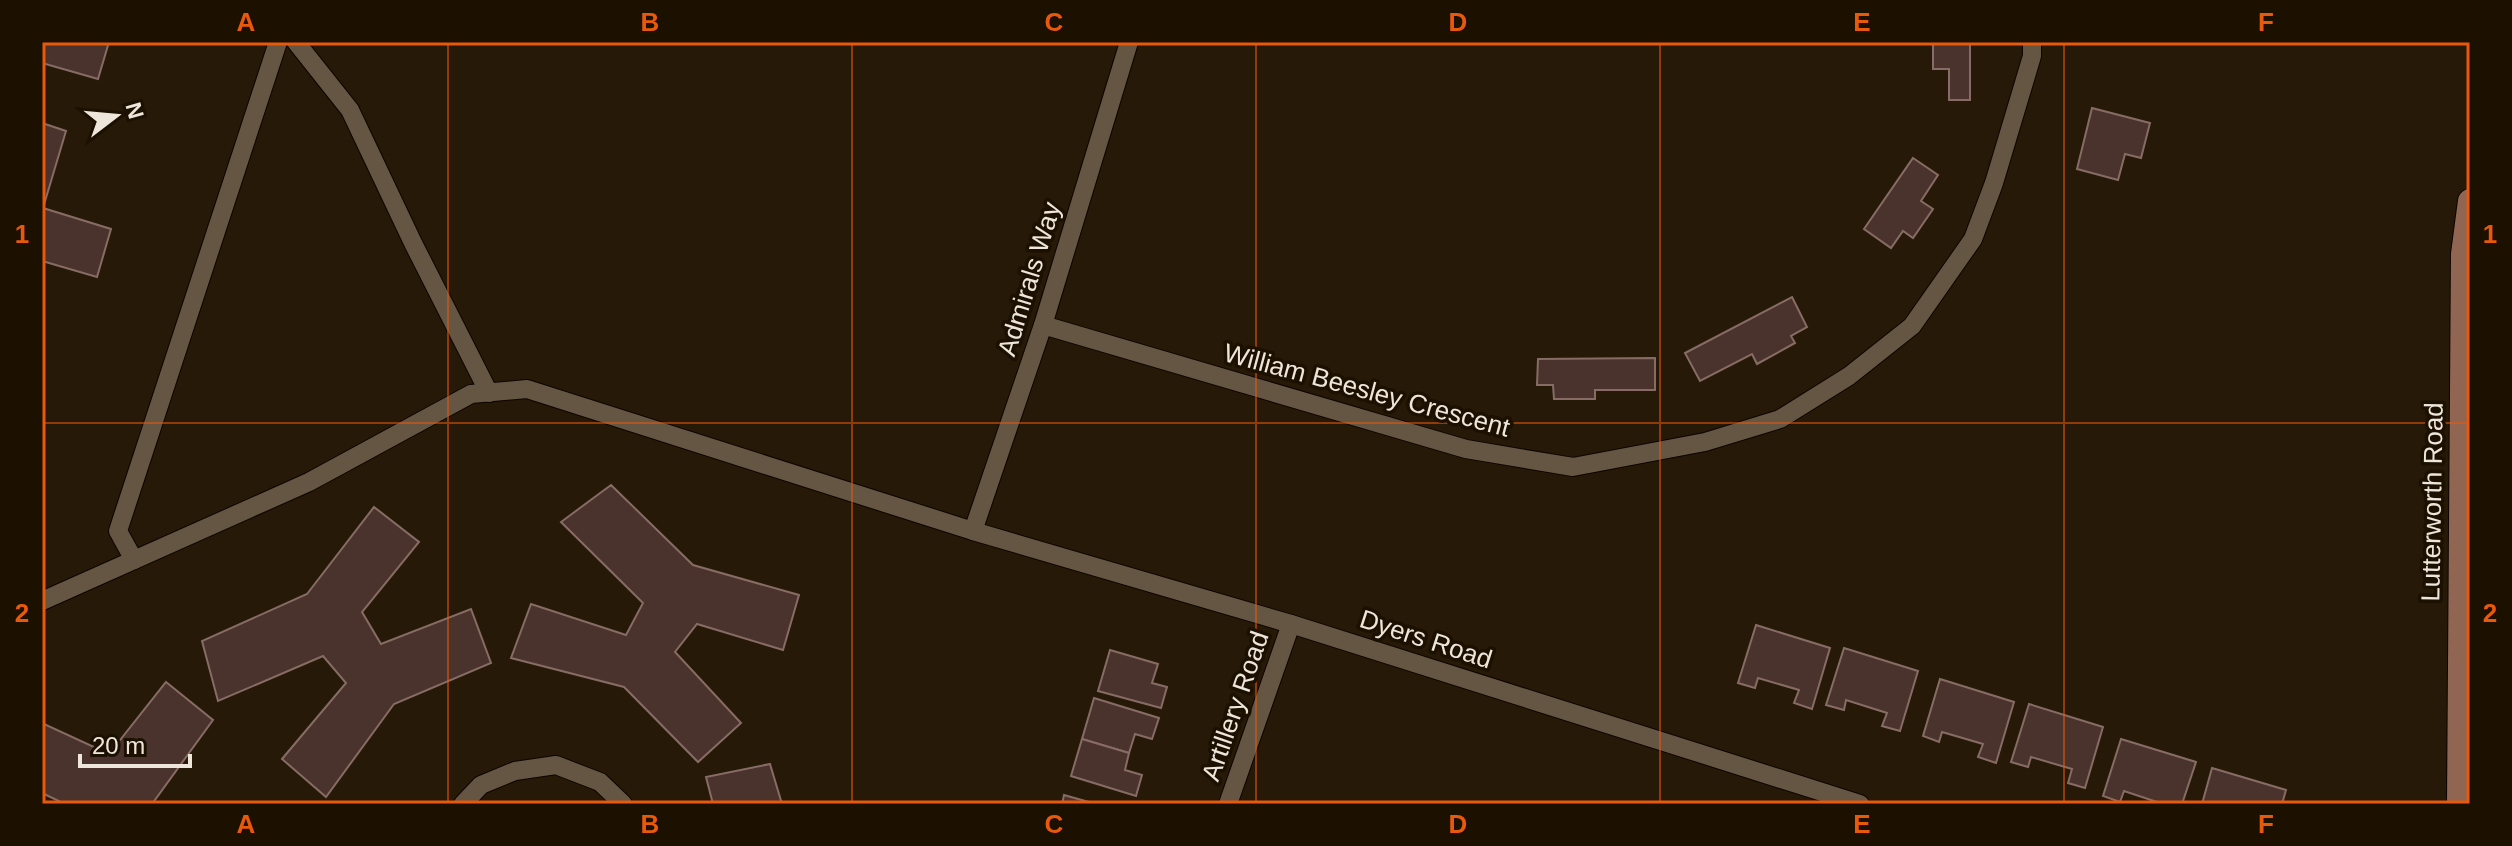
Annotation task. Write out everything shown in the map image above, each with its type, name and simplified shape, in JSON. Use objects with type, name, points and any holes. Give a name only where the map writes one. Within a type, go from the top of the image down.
[{"type":"main road","name":"Lutterworth Road","points":[[2459,804],[2463,254],[2470,201]]},
{"type":"lane","points":[[134,560],[118,531],[278,42]]},
{"type":"lane","points":[[296,42],[350,110],[489,393]]},
{"type":"lane","name":"Admirals Way","points":[[973,531],[1043,325],[1129,42]]},
{"type":"lane","name":"William Beesley Crescent","points":[[1043,325],[1466,449],[1573,467],[1705,442],[1780,419],[1849,376],[1912,326],[1973,239],[2007,141],[2032,56],[2032,42]]},
{"type":"lane","name":"Dyers Road","points":[[42,601],[309,482],[471,394],[527,389],[973,531],[1291,624],[1860,804]]},
{"type":"lane","name":"Artillery Road","points":[[1228,804],[1291,624]]},
{"type":"lane","points":[[463,804],[481,785],[515,771],[556,765],[600,782],[623,804]]},
{"type":"building","points":[[42,42],[109,42],[98,79],[42,63]]},
{"type":"building","points":[[1933,42],[1970,42],[1970,100],[1949,100],[1949,69],[1933,69]]},
{"type":"building","points":[[2092,108],[2150,123],[2141,158],[2125,154],[2118,180],[2077,169]]},
{"type":"building","points":[[42,123],[66,131],[43,208],[111,229],[97,277],[42,261]]},
{"type":"building","points":[[1913,158],[1938,175],[1921,201],[1933,209],[1913,238],[1903,231],[1891,248],[1864,229]]},
{"type":"building","points":[[1792,297],[1807,327],[1791,336],[1795,343],[1757,364],[1752,354],[1700,381],[1685,353]]},
{"type":"building","points":[[1655,358],[1655,390],[1595,390],[1595,399],[1554,399],[1553,385],[1537,385],[1538,359]]},
{"type":"building","points":[[611,485],[693,565],[799,595],[783,650],[697,624],[675,652],[741,723],[698,762],[624,687],[511,658],[531,604],[626,635],[643,603],[561,522]]},
{"type":"building","points":[[374,507],[419,542],[362,612],[381,644],[471,609],[491,663],[394,704],[326,797],[282,759],[346,683],[323,656],[218,701],[202,641],[307,594]]},
{"type":"building","points":[[1756,625],[1830,648],[1812,709],[1794,703],[1799,690],[1758,678],[1755,688],[1738,683]]},
{"type":"building","points":[[1844,648],[1918,671],[1900,731],[1882,726],[1887,713],[1846,700],[1844,710],[1826,705]]},
{"type":"building","points":[[1110,650],[1158,664],[1152,683],[1167,687],[1161,708],[1098,691]]},
{"type":"building","points":[[1940,679],[2014,702],[1996,763],[1978,757],[1983,744],[1942,732],[1939,742],[1923,736]]},
{"type":"building","points":[[166,682],[213,720],[152,804],[65,804],[42,793],[42,723],[109,754]]},
{"type":"building","points":[[1094,698],[1159,718],[1152,739],[1135,734],[1129,753],[1082,739]]},
{"type":"building","points":[[2029,704],[2103,727],[2085,788],[2068,783],[2072,769],[2031,757],[2028,767],[2011,762]]},
{"type":"building","points":[[1082,739],[1129,753],[1125,770],[1142,775],[1136,796],[1071,776]]},
{"type":"building","points":[[2121,739],[2196,762],[2182,804],[2163,804],[2124,791],[2120,802],[2103,796]]},
{"type":"building","points":[[770,764],[782,804],[713,804],[706,777]]},
{"type":"building","points":[[2212,768],[2286,790],[2282,804],[2202,804]]},
{"type":"building","points":[[1064,795],[1096,804],[1062,804]]}]
